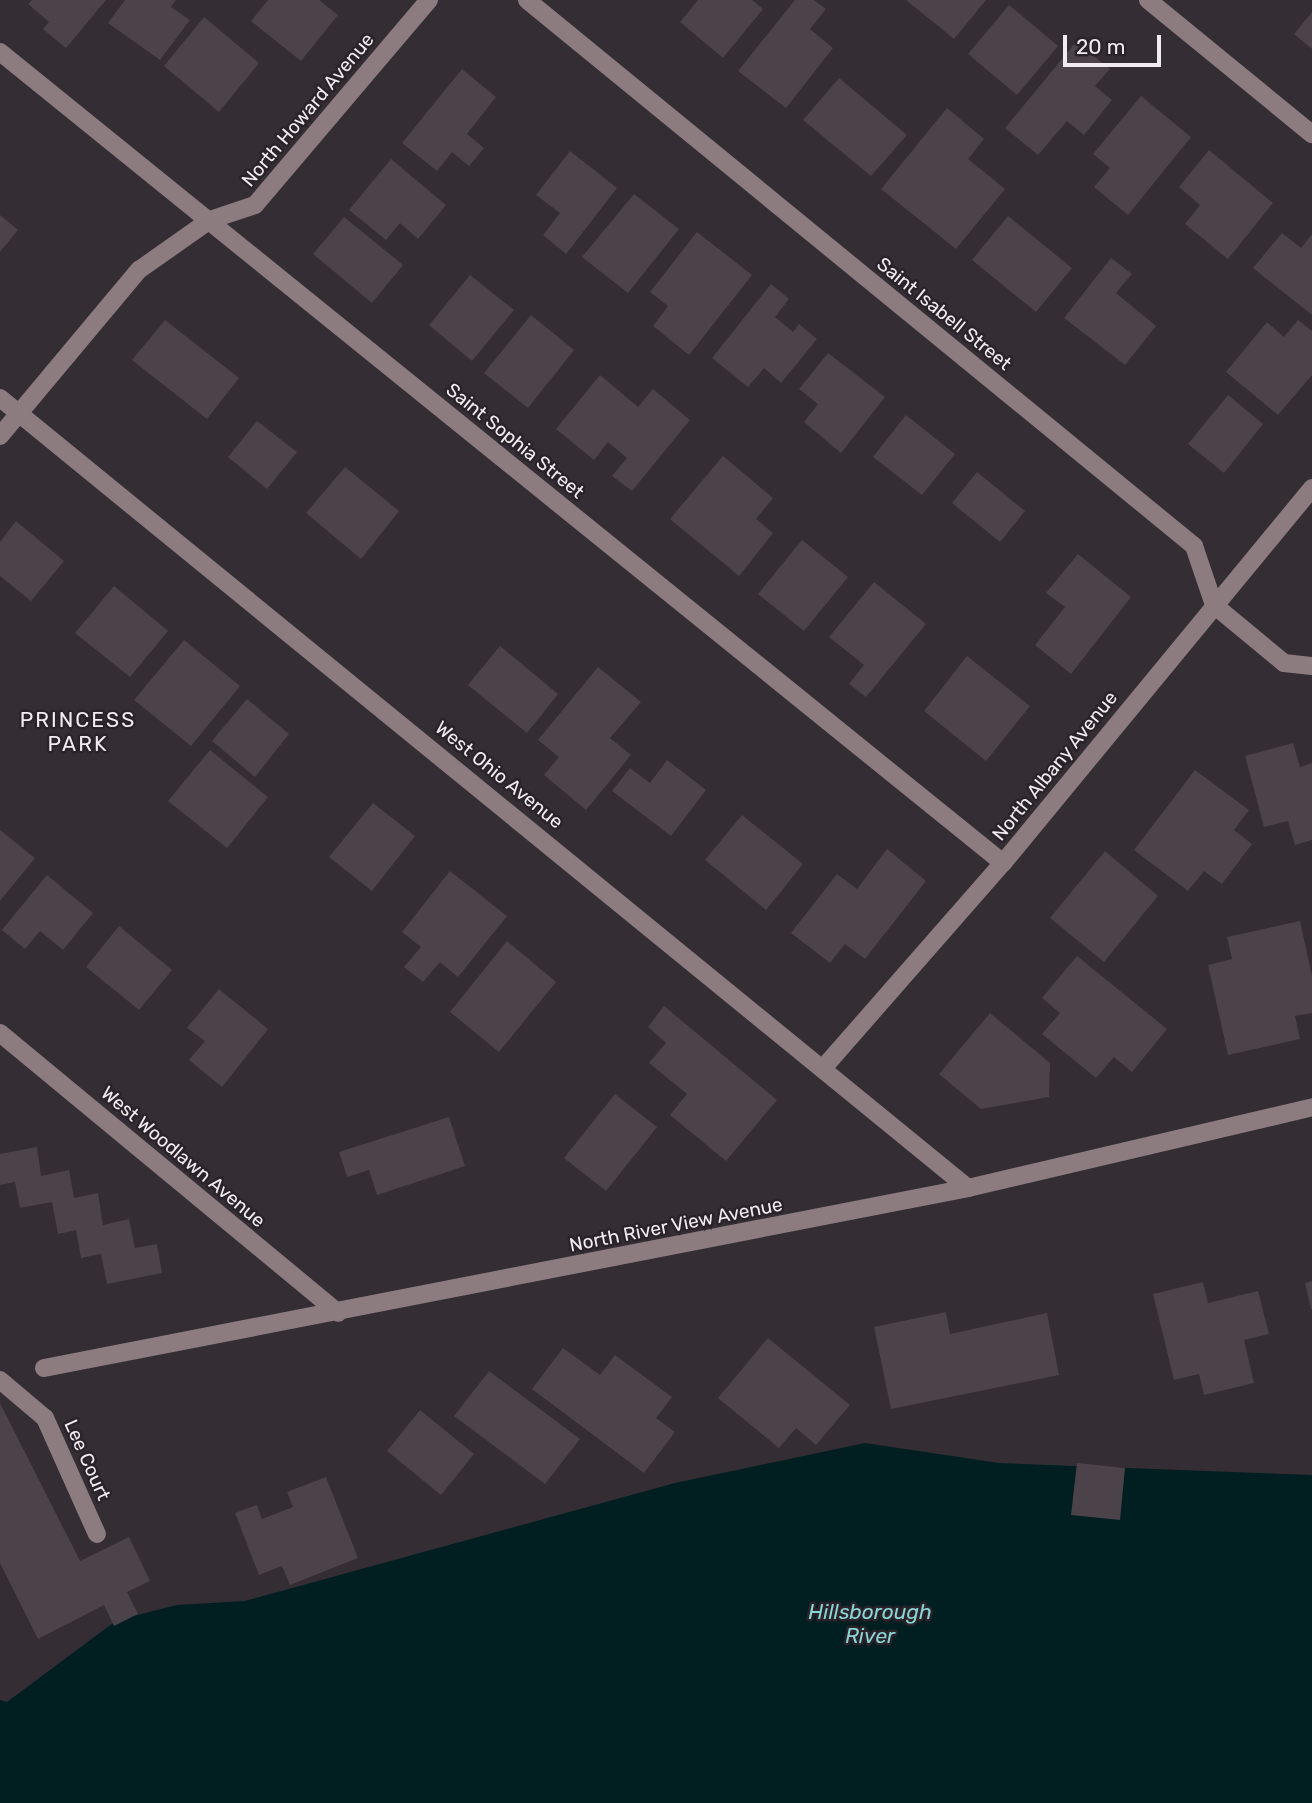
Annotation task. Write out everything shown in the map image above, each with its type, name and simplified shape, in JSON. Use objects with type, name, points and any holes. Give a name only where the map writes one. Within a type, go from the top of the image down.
[{"type":"street","name":"North Howard Avenue","points":[[0,436],[139,270],[210,220],[255,205],[429,0]]},
{"type":"street","name":"Saint Isabell Street","points":[[527,0],[1194,546],[1214,605]]},
{"type":"street","points":[[1148,0],[1312,134]]},
{"type":"street","name":"Saint Sophia Street","points":[[0,52],[1003,863]]},
{"type":"street","name":"West Ohio Avenue","points":[[0,398],[825,1066],[968,1188]]},
{"type":"street","name":"North Albany Avenue","points":[[825,1066],[1003,863],[1312,488]]},
{"type":"street","points":[[1214,605],[1284,663],[1312,666]]},
{"type":"street","name":"West Woodlawn Avenue","points":[[0,1033],[338,1313]]},
{"type":"street","name":"North River View Avenue","points":[[44,1368],[338,1313],[968,1188],[1312,1107]]},
{"type":"street","name":"Lee Court","points":[[0,1380],[45,1418],[97,1534]]},
{"type":"water","name":"Hillsborough River","points":[[865,1443],[999,1463],[1312,1475],[1312,1803],[0,1803],[0,1700],[7,1702],[117,1620],[177,1605],[245,1601],[675,1483]]},
{"type":"building","points":[[32,0],[106,0],[66,48],[43,29],[49,22],[28,4]]},
{"type":"building","points":[[125,0],[176,0],[171,7],[190,20],[160,60],[108,23]]},
{"type":"building","points":[[268,0],[319,0],[338,15],[301,61],[251,21]]},
{"type":"building","points":[[698,0],[752,0],[763,9],[723,58],[680,22]]},
{"type":"building","points":[[795,0],[814,0],[826,9],[810,29],[833,48],[786,108],[738,71]]},
{"type":"building","points":[[906,0],[986,0],[954,39]]},
{"type":"building","points":[[1009,5],[1058,46],[1017,95],[968,54]]},
{"type":"building","points":[[1312,12],[1312,49],[1294,34]]},
{"type":"building","points":[[204,17],[259,63],[219,112],[164,66]]},
{"type":"building","points":[[1076,42],[1110,69],[1095,86],[1112,100],[1084,135],[1067,121],[1038,155],[1005,128]]},
{"type":"building","points":[[462,69],[496,97],[467,134],[484,148],[469,166],[452,152],[437,171],[402,143]]},
{"type":"building","points":[[839,78],[907,135],[871,176],[803,120]]},
{"type":"building","points":[[1141,96],[1191,137],[1128,215],[1094,187],[1110,168],[1093,154]]},
{"type":"building","points":[[947,108],[984,139],[968,159],[1005,189],[956,249],[881,189]]},
{"type":"building","points":[[1209,150],[1273,203],[1228,259],[1185,224],[1200,205],[1179,187]]},
{"type":"building","points":[[570,151],[617,188],[566,254],[543,235],[560,213],[536,195]]},
{"type":"building","points":[[391,159],[446,205],[418,239],[400,223],[386,240],[349,210]]},
{"type":"building","points":[[634,194],[679,229],[628,293],[582,257]]},
{"type":"building","points":[[0,215],[18,230],[0,252]]},
{"type":"building","points":[[1008,216],[1072,268],[1036,312],[972,260]]},
{"type":"building","points":[[344,217],[403,265],[372,303],[313,254]]},
{"type":"building","points":[[697,232],[752,275],[689,355],[653,326],[668,306],[650,292]]},
{"type":"building","points":[[1282,233],[1301,248],[1312,234],[1312,315],[1253,268]]},
{"type":"building","points":[[1111,258],[1132,274],[1116,293],[1156,326],[1125,365],[1064,318]]},
{"type":"building","points":[[470,275],[514,310],[472,361],[429,325]]},
{"type":"building","points":[[771,284],[789,299],[775,317],[793,332],[799,324],[817,339],[781,383],[764,368],[748,387],[712,358]]},
{"type":"building","points":[[531,315],[574,350],[528,408],[484,373]]},
{"type":"building","points":[[165,320],[239,378],[207,419],[132,360]]},
{"type":"building","points":[[1298,320],[1312,331],[1312,375],[1278,415],[1226,372],[1267,322],[1284,337]]},
{"type":"building","points":[[828,353],[885,397],[841,453],[804,422],[818,404],[799,389]]},
{"type":"building","points":[[600,375],[638,407],[653,389],[690,420],[632,491],[612,476],[627,458],[608,442],[594,460],[556,429]]},
{"type":"building","points":[[1228,395],[1263,424],[1224,473],[1188,444]]},
{"type":"building","points":[[906,415],[955,454],[922,495],[873,457]]},
{"type":"building","points":[[257,421],[297,452],[267,489],[228,457]]},
{"type":"building","points":[[723,456],[773,498],[756,519],[773,533],[739,576],[670,519]]},
{"type":"building","points":[[345,467],[399,511],[361,559],[306,513]]},
{"type":"building","points":[[977,472],[1025,511],[1000,542],[952,503]]},
{"type":"building","points":[[16,521],[64,561],[31,601],[0,576],[0,542]]},
{"type":"building","points":[[802,540],[848,577],[804,631],[758,594]]},
{"type":"building","points":[[1078,554],[1131,597],[1071,674],[1035,645],[1065,607],[1046,593]]},
{"type":"building","points":[[874,582],[926,624],[866,697],[849,684],[864,665],[829,637]]},
{"type":"building","points":[[114,586],[168,631],[130,677],[75,633]]},
{"type":"building","points":[[184,640],[240,686],[191,746],[134,700]]},
{"type":"building","points":[[500,646],[558,694],[527,733],[468,685]]},
{"type":"building","points":[[967,656],[1030,706],[986,761],[924,711]]},
{"type":"building","points":[[598,667],[641,702],[610,738],[631,755],[586,810],[544,775],[559,757],[538,740]]},
{"type":"building","points":[[247,699],[289,734],[255,777],[212,741]]},
{"type":"building","points":[[1293,743],[1300,767],[1312,763],[1312,840],[1295,845],[1288,821],[1264,827],[1245,756]]},
{"type":"building","points":[[210,750],[268,797],[227,848],[168,801]]},
{"type":"building","points":[[667,760],[706,790],[671,836],[612,791],[630,768],[650,783]]},
{"type":"building","points":[[1195,770],[1249,810],[1234,830],[1252,844],[1222,884],[1204,871],[1188,891],[1134,850]]},
{"type":"building","points":[[373,803],[415,836],[372,891],[329,857]]},
{"type":"building","points":[[742,815],[803,864],[766,910],[705,860]]},
{"type":"building","points":[[0,830],[35,858],[0,901]]},
{"type":"building","points":[[887,849],[926,881],[865,959],[845,944],[830,963],[791,933],[837,874],[857,889]]},
{"type":"building","points":[[1105,851],[1158,896],[1104,962],[1050,918]]},
{"type":"building","points":[[450,871],[507,916],[458,977],[440,962],[423,982],[404,967],[421,947],[402,932]]},
{"type":"building","points":[[47,875],[93,913],[63,950],[40,931],[25,949],[2,930]]},
{"type":"building","points":[[1300,921],[1312,976],[1312,1013],[1295,1016],[1300,1039],[1228,1055],[1208,965],[1232,959],[1227,937]]},
{"type":"building","points":[[119,926],[172,970],[139,1010],[86,967]]},
{"type":"building","points":[[507,941],[556,982],[499,1052],[450,1012]]},
{"type":"building","points":[[1077,956],[1167,1029],[1132,1072],[1114,1057],[1096,1078],[1042,1034],[1060,1013],[1042,998]]},
{"type":"building","points":[[219,989],[268,1029],[222,1087],[189,1060],[205,1041],[187,1028]]},
{"type":"building","points":[[664,1006],[777,1100],[726,1161],[670,1115],[687,1094],[649,1063],[666,1043],[648,1027]]},
{"type":"building","points":[[990,1013],[1050,1063],[1049,1097],[981,1109],[939,1074]]},
{"type":"building","points":[[615,1094],[657,1127],[606,1191],[564,1158]]},
{"type":"building","points":[[449,1117],[465,1166],[377,1195],[369,1170],[347,1177],[339,1152]]},
{"type":"building","points":[[37,1147],[41,1176],[69,1170],[74,1198],[98,1193],[103,1225],[129,1219],[135,1248],[157,1244],[162,1273],[107,1284],[101,1254],[81,1258],[76,1230],[58,1234],[52,1202],[20,1208],[15,1182],[0,1185],[0,1154]]},
{"type":"building","points":[[1312,1281],[1312,1309],[1311,1309],[1305,1283]]},
{"type":"building","points":[[1203,1282],[1208,1303],[1258,1291],[1269,1334],[1244,1340],[1254,1383],[1204,1395],[1199,1374],[1174,1380],[1153,1294]]},
{"type":"building","points":[[946,1312],[950,1334],[1047,1313],[1059,1375],[891,1409],[874,1327]]},
{"type":"building","points":[[768,1338],[850,1405],[816,1445],[796,1428],[779,1448],[718,1398]]},
{"type":"building","points":[[563,1348],[600,1375],[615,1355],[672,1397],[656,1418],[675,1432],[644,1473],[532,1389]]},
{"type":"building","points":[[489,1371],[580,1439],[545,1484],[454,1416]]},
{"type":"building","points":[[0,1403],[80,1561],[129,1537],[150,1581],[127,1592],[138,1614],[114,1626],[104,1605],[38,1639],[0,1563]]},
{"type":"building","points":[[420,1410],[474,1454],[441,1495],[387,1451]]},
{"type":"building","points":[[1077,1463],[1125,1468],[1120,1520],[1071,1515]]},
{"type":"building","points":[[326,1477],[358,1558],[290,1585],[282,1566],[259,1575],[235,1513],[257,1505],[262,1519],[293,1507],[287,1492]]},
{"type":"district","name":"PRINCESS PARK","points":[[78,732]]}]
